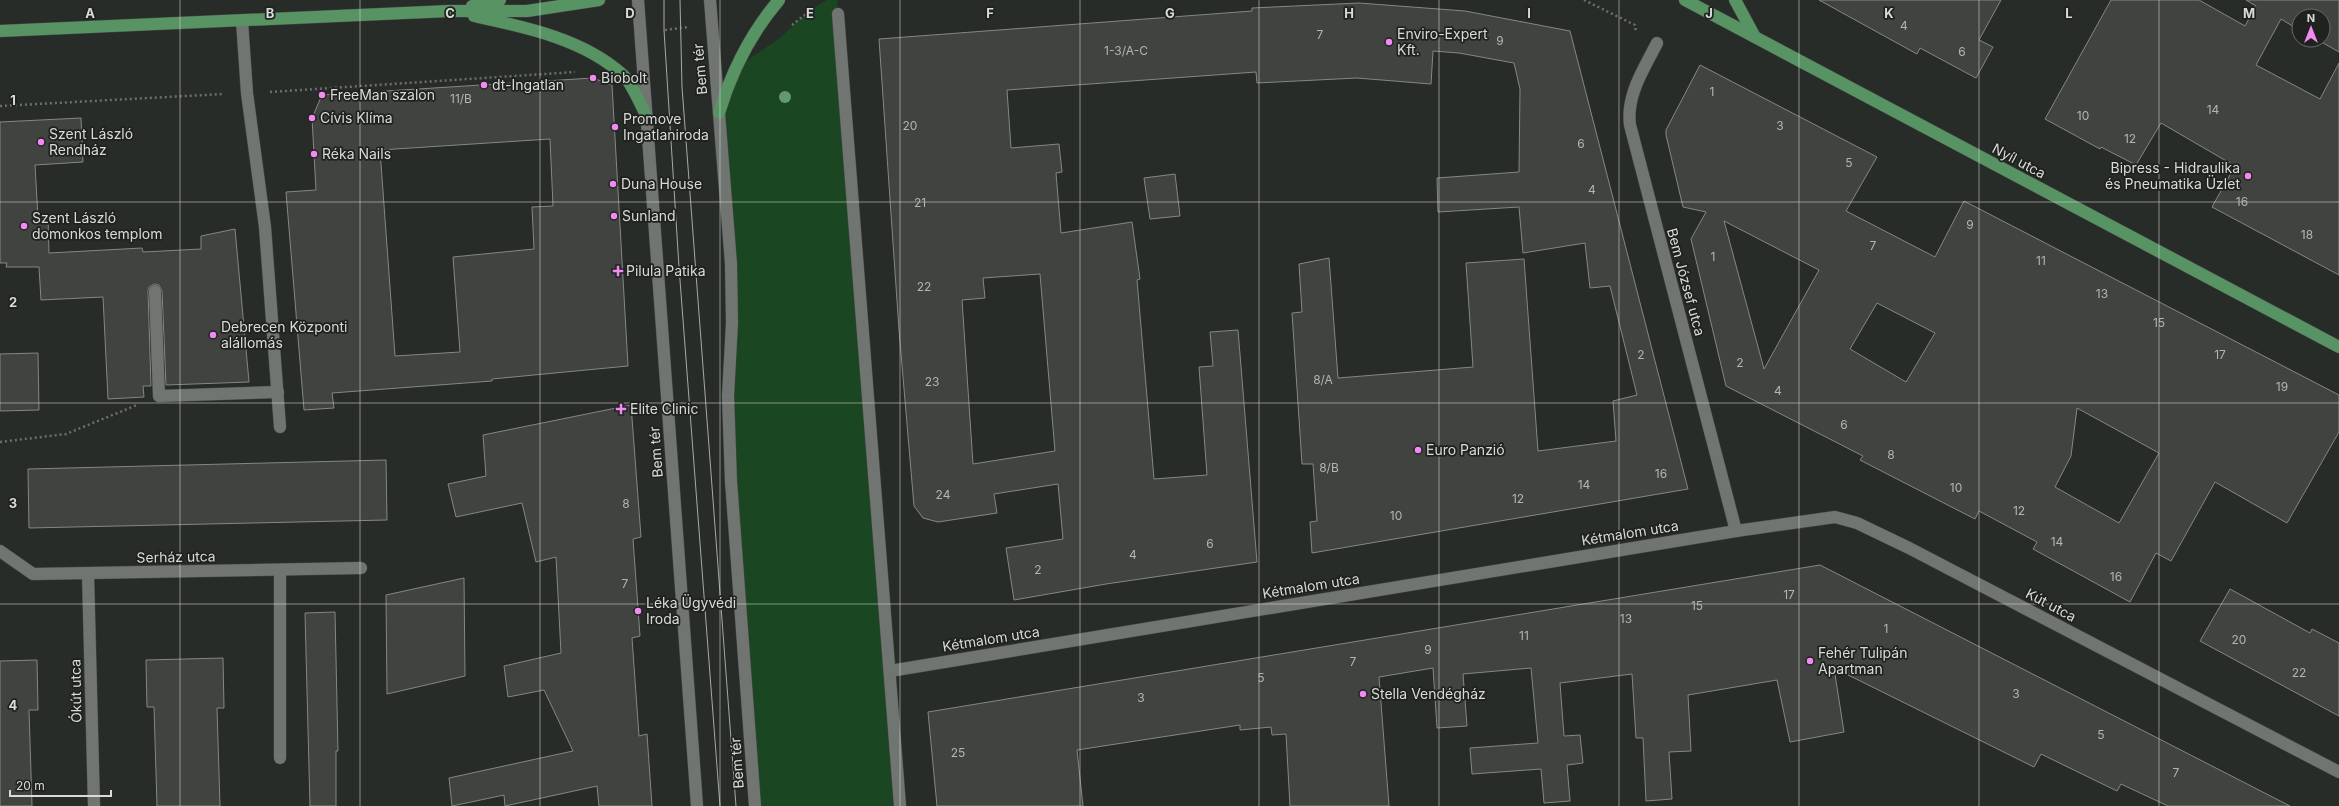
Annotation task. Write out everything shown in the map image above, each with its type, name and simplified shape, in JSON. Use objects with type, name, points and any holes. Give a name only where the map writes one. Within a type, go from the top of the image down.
[{"type":"main road","points":[[450,11],[500,0]]},
{"type":"main road","points":[[0,31],[450,11],[527,11],[599,0]]},
{"type":"main road","points":[[719,113],[733,70],[757,29],[779,0]]},
{"type":"main road","name":"Nyíl utca","points":[[1685,0],[2339,346]]},
{"type":"main road","points":[[1735,0],[1756,38]]},
{"type":"main road","points":[[450,11],[505,22],[551,36],[590,52],[624,76],[647,117]]},
{"type":"street","name":"Bem tér","points":[[638,0],[697,806]]},
{"type":"street","name":"Bem tér","points":[[710,0],[731,264],[732,323],[728,396],[731,481],[755,806]]},
{"type":"street","points":[[838,14],[900,806]]},
{"type":"street","points":[[242,21],[246,93],[265,227],[280,427]]},
{"type":"street","name":"Bem József utca","points":[[1657,43],[1631,97],[1629,111],[1630,125],[1736,531]]},
{"type":"street","points":[[155,291],[159,396],[278,392]]},
{"type":"street","name":"Kút utca","points":[[1736,531],[1829,517],[1857,523],[2339,772]]},
{"type":"street","name":"Kétmalom utca","points":[[890,671],[1736,531]]},
{"type":"street","name":"Serház utca","points":[[0,551],[33,574],[360,568]]},
{"type":"street","points":[[280,570],[280,758]]},
{"type":"street","name":"Ókút utca","points":[[88,574],[94,806]]},
{"type":"path","points":[[1584,0],[1635,25]]},
{"type":"path","points":[[789,28],[817,6]]},
{"type":"path","points":[[0,106],[246,93],[574,72]]},
{"type":"path","points":[[0,442],[66,434],[159,396]]},
{"type":"green space","points":[[827,0],[837,0],[900,806],[755,806],[731,481],[732,323],[719,113],[733,70],[780,38],[808,11]]},
{"type":"building","points":[[1819,0],[2001,0],[1979,40],[1993,47],[1976,78],[1920,48],[1917,54]]},
{"type":"building","points":[[2111,0],[2199,0],[2245,26],[2256,6],[2246,0],[2339,0],[2339,52],[2331,47],[2331,8],[2291,8],[2291,25],[2281,19],[2256,65],[2320,99],[2339,63],[2339,275],[2212,207],[2235,166],[2161,123],[2136,165],[2101,147],[2100,149],[2045,119]]},
{"type":"building","points":[[1359,3],[1465,11],[1570,31],[1688,489],[1312,553],[1310,522],[1317,521],[1313,464],[1302,464],[1292,313],[1302,312],[1299,264],[1329,258],[1338,378],[1473,367],[1466,263],[1524,259],[1538,451],[1616,441],[1613,401],[1637,395],[1610,286],[1590,288],[1585,243],[1523,253],[1519,207],[1438,212],[1437,178],[1519,172],[1520,89],[1514,63],[1459,53],[1433,51],[1431,84],[1357,78],[1257,83],[1256,72],[1007,90],[1011,148],[1059,144],[1062,172],[1056,173],[1061,233],[1132,222],[1140,279],[1137,280],[1154,479],[1207,475],[1199,367],[1213,366],[1210,332],[1238,330],[1257,562],[1106,584],[1014,600],[1006,548],[1063,539],[1058,484],[994,494],[997,513],[938,522],[923,518],[914,506],[899,330],[879,39],[1252,11],[1252,8]],"holes":[[[1040,274],[1055,451],[973,464],[962,300],[985,298],[983,278]]]},
{"type":"building","points":[[1700,65],[1877,157],[1846,211],[1935,257],[1964,201],[2339,395],[2339,432],[2287,523],[2215,482],[2171,561],[2156,553],[2130,602],[2033,549],[2037,542],[1979,511],[1975,519],[1860,460],[1863,456],[1726,386],[1691,239],[1706,212],[1683,207],[1666,130]],"holes":[[[1724,221],[1819,270],[1764,369]],[[1877,303],[1935,333],[1906,382],[1850,349]],[[2077,408],[2159,453],[2119,523],[2055,487],[2071,456]]]},
{"type":"building","points":[[593,78],[612,85],[628,366],[492,379],[492,381],[332,393],[334,408],[304,410],[286,192],[316,190],[312,118],[322,95]],"holes":[[[550,139],[553,206],[532,207],[534,249],[453,257],[460,352],[395,356],[380,150]]]},
{"type":"building","points":[[81,118],[83,162],[35,165],[38,218],[48,218],[49,253],[142,248],[143,252],[201,249],[201,236],[235,229],[249,382],[166,385],[162,291],[159,285],[154,284],[149,287],[148,291],[151,386],[143,386],[144,397],[108,399],[103,297],[41,300],[39,267],[6,267],[7,263],[0,263],[0,122]]},
{"type":"building","points":[[1175,174],[1180,216],[1150,219],[1144,178]]},
{"type":"building","points":[[38,353],[39,410],[0,411],[0,354]]},
{"type":"building","points":[[631,405],[641,537],[633,539],[640,636],[632,638],[639,736],[647,734],[652,806],[599,806],[597,786],[505,806],[504,795],[452,806],[449,778],[573,751],[544,690],[508,697],[504,666],[561,653],[556,557],[536,562],[522,503],[456,517],[448,484],[486,476],[483,435]]},
{"type":"building","points":[[386,460],[387,520],[29,528],[28,469]]},
{"type":"building","points":[[1820,565],[2290,806],[2168,806],[2121,784],[2117,791],[2041,754],[2034,767],[1834,668],[1844,732],[1790,742],[1777,680],[1688,695],[1691,751],[1669,752],[1672,799],[1646,801],[1643,738],[1636,738],[1632,674],[1560,683],[1564,736],[1580,735],[1583,763],[1567,765],[1570,801],[1544,803],[1541,769],[1472,774],[1470,748],[1538,743],[1531,668],[1463,674],[1467,726],[1437,728],[1433,668],[1379,677],[1389,806],[1290,806],[1286,734],[1272,735],[1271,727],[1240,730],[1240,725],[1077,750],[1083,806],[937,806],[928,712]]},
{"type":"building","points":[[464,578],[465,676],[387,694],[386,595]]},
{"type":"building","points":[[2230,589],[2310,633],[2312,629],[2339,643],[2339,716],[2200,641]]},
{"type":"building","points":[[335,612],[338,751],[336,751],[336,806],[310,806],[305,613]]},
{"type":"building","points":[[223,658],[224,708],[217,708],[220,806],[157,806],[154,707],[147,707],[146,660]]},
{"type":"building","points":[[37,660],[38,710],[29,710],[32,806],[0,806],[0,661]]},
{"type":"tram line","points":[[664,0],[664,30],[679,267],[720,806]]},
{"type":"tram line","points":[[680,0],[682,87],[736,806]]},
{"type":"place","name":"Enviro-Expert Kft.","points":[[1389,42]]},
{"type":"place","name":"Biobolt","points":[[593,78]]},
{"type":"place","name":"dt-Ingatlan","points":[[484,85]]},
{"type":"place","name":"FreeMan szalon","points":[[322,95]]},
{"type":"place","name":"Cívis Klíma","points":[[312,118]]},
{"type":"place","name":"Promove Ingatlaniroda","points":[[615,127]]},
{"type":"place","name":"Szent László Rendház","points":[[41,142]]},
{"type":"place","name":"Réka Nails","points":[[314,154]]},
{"type":"place","name":"Bipress - Hidraulika és Pneumatika Üzlet","points":[[2248,176]]},
{"type":"place","name":"Duna House","points":[[613,184]]},
{"type":"place","name":"Sunland","points":[[614,216]]},
{"type":"place","name":"Szent László domonkos templom","points":[[24,226]]},
{"type":"place","name":"Pilula Patika","points":[[618,271]]},
{"type":"place","name":"Debrecen Központi alállomás","points":[[213,335]]},
{"type":"place","name":"Elite Clinic","points":[[621,409]]},
{"type":"place","name":"Euro Panzió","points":[[1418,450]]},
{"type":"place","name":"Léka Ügyvédi Iroda","points":[[638,611]]},
{"type":"place","name":"Fehér Tulipán Apartman","points":[[1810,661]]},
{"type":"place","name":"Stella Vendégház","points":[[1363,694]]}]
